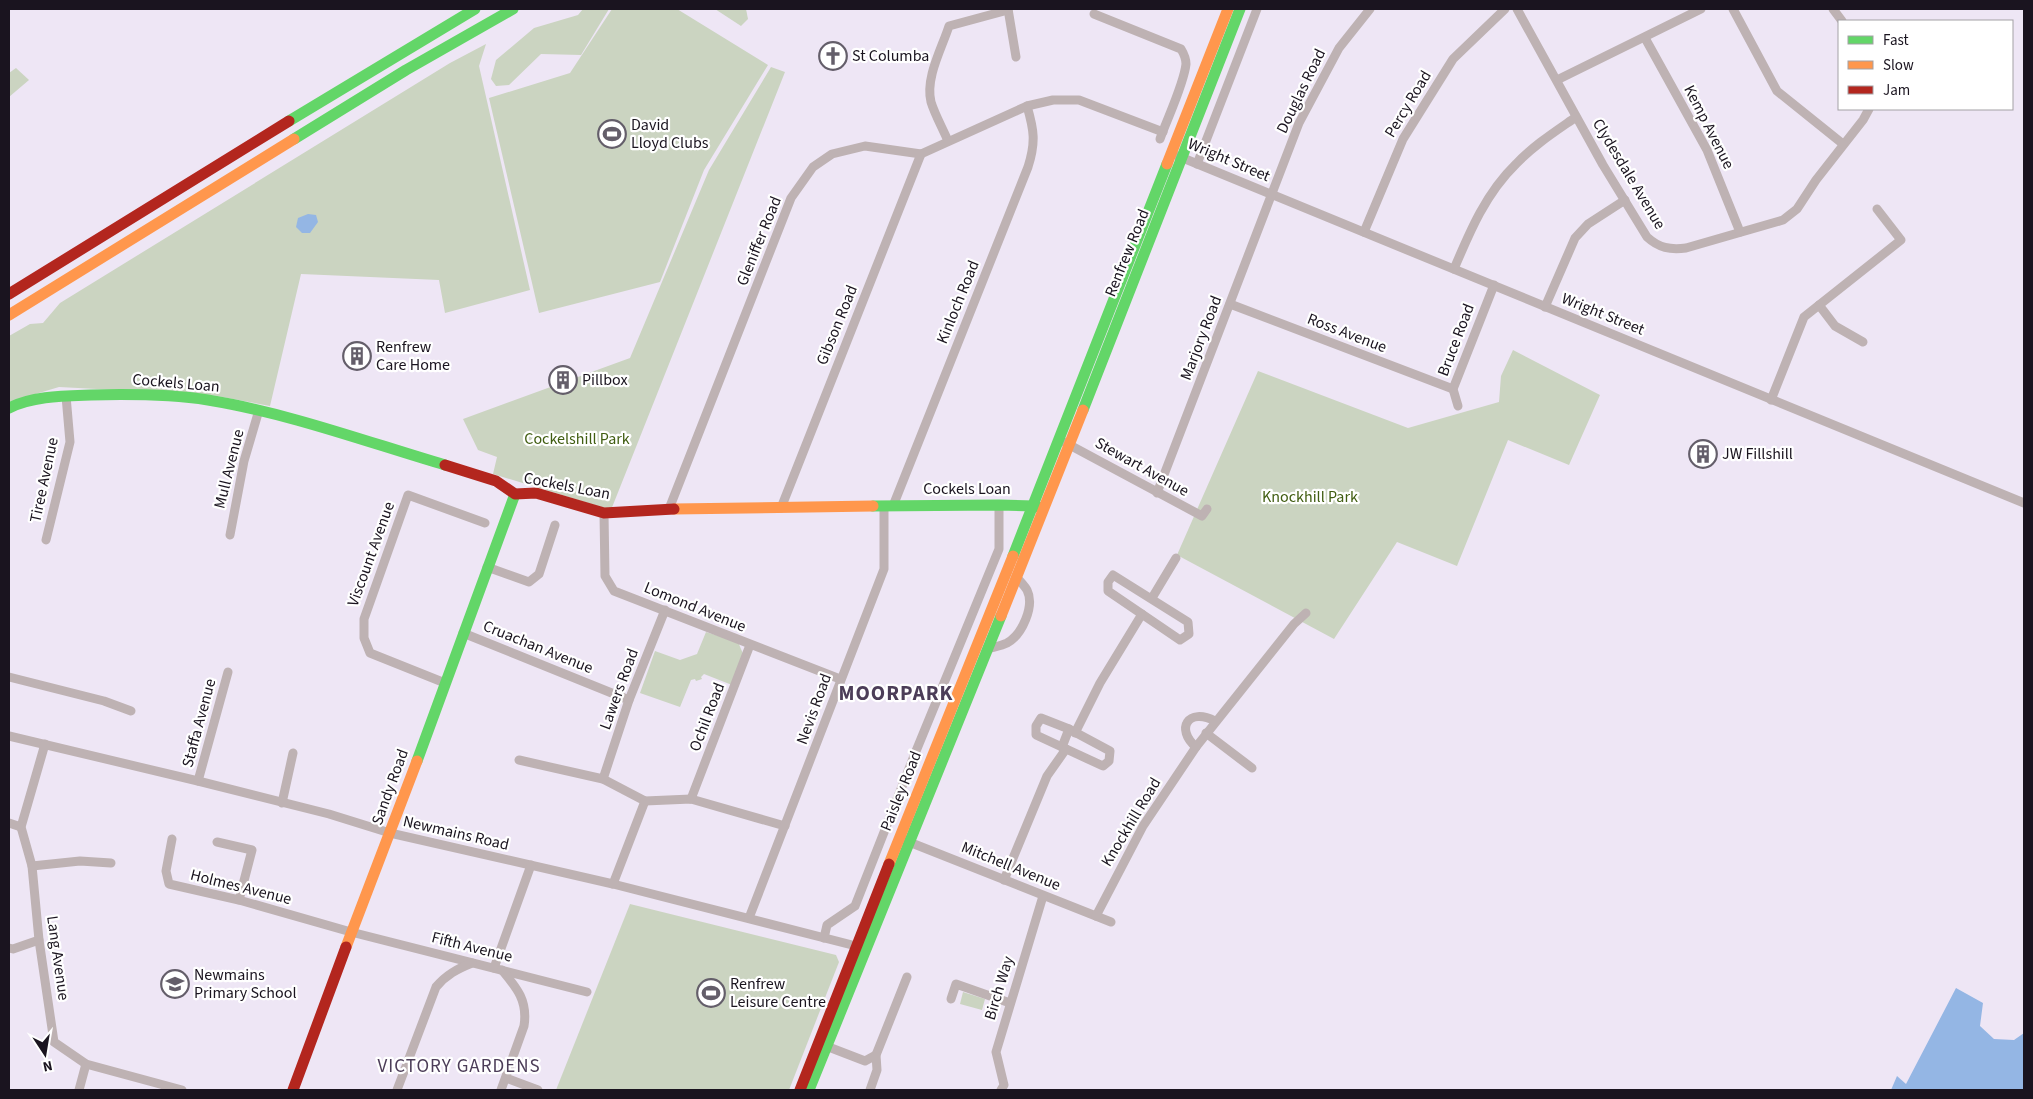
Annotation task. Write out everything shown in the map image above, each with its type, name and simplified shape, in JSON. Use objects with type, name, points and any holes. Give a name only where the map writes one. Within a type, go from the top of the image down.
[{"type":"main road","points":[[9,294],[371,70],[475,9]]},
{"type":"main road","points":[[9,315],[406,70],[513,9]]},
{"type":"main road","name":"Renfrew Road","points":[[1039,507],[1171,152],[1228,9]]},
{"type":"main road","name":"Renfrew Road","points":[[1064,442],[1182,157],[1240,9]]},
{"type":"main road","name":"Cockels Loan","points":[[9,408],[19,403],[66,396],[125,394],[208,400],[259,410],[496,481],[515,494],[536,494],[604,513],[669,509],[998,505],[1039,507]]},
{"type":"main road","name":"Sandy Road","points":[[293,1090],[515,494]]},
{"type":"main road","name":"Paisley Road","points":[[905,840],[1016,577],[1039,507]]},
{"type":"main road","name":"Paisley Road","points":[[809,1090],[862,948],[1039,507]]},
{"type":"main road","name":"Paisley Road","points":[[800,1090],[862,948]]},
{"type":"street","points":[[948,141],[931,101],[930,87],[949,26],[1008,9],[1016,56]]},
{"type":"street","points":[[1198,164],[1257,9]]},
{"type":"street","name":"Douglas Road","points":[[1272,195],[1299,123],[1339,48],[1370,9]]},
{"type":"street","name":"Percy Road","points":[[1364,232],[1402,139],[1454,59],[1506,9]]},
{"type":"street","name":"Clydesdale Avenue","points":[[1517,9],[1576,117],[1647,237],[1656,245],[1671,250],[1686,248],[1783,220],[1800,207],[1816,180],[1863,120],[1868,110]]},
{"type":"street","points":[[1557,80],[1701,9]]},
{"type":"street","points":[[1733,9],[1777,91],[1843,144]]},
{"type":"street","points":[[1834,9],[1841,20]]},
{"type":"street","points":[[921,154],[1027,106],[1053,100],[1079,100],[1161,136],[1186,65],[1181,49],[1094,14]]},
{"type":"street","name":"Kemp Avenue","points":[[1644,38],[1707,150],[1740,232]]},
{"type":"street","name":"Kinloch Road","points":[[888,506],[1028,166],[1033,150],[1034,132],[1027,106]]},
{"type":"street","points":[[1454,269],[1481,210],[1496,185],[1516,163],[1539,143],[1576,117]]},
{"type":"street","name":"Gleniffer Road","points":[[669,509],[791,198],[813,167],[832,154],[865,146],[921,154]]},
{"type":"street","name":"Wright Street","points":[[1171,152],[1771,400],[2024,502]]},
{"type":"street","name":"Gibson Road","points":[[781,508],[921,154]]},
{"type":"street","name":"Marjory Road","points":[[1157,493],[1272,195]]},
{"type":"street","points":[[1545,307],[1574,238],[1588,224],[1625,200]]},
{"type":"street","points":[[1771,400],[1804,317],[1901,240],[1877,209]]},
{"type":"street","name":"Bruce Road","points":[[1458,406],[1453,389],[1494,285]]},
{"type":"street","name":"Ross Avenue","points":[[1230,304],[1453,389]]},
{"type":"street","points":[[1819,305],[1835,326],[1863,342]]},
{"type":"street","name":"Tiree Avenue","points":[[46,540],[70,442],[66,396]]},
{"type":"street","name":"Mull Avenue","points":[[230,535],[244,461],[259,410]]},
{"type":"street","name":"Stewart Avenue","points":[[1064,442],[1202,516],[1206,509]]},
{"type":"street","name":"Viscount Avenue","points":[[445,683],[370,653],[364,638],[364,619],[408,494],[485,523]]},
{"type":"street","name":"Paisley Road","points":[[824,938],[827,925],[855,906],[999,549],[998,505]]},
{"type":"street","name":"Nevis Road","points":[[749,918],[884,569],[888,506]]},
{"type":"street","name":"Lomond Avenue","points":[[604,513],[604,576],[614,591],[665,610],[750,646],[840,679]]},
{"type":"street","points":[[487,567],[530,582],[538,574],[555,525]]},
{"type":"street","points":[[1004,880],[1047,776],[1067,749],[1100,683],[1176,558]]},
{"type":"street","points":[[1113,575],[1188,622],[1189,634],[1180,640],[1142,614],[1108,591],[1108,582],[1113,575]]},
{"type":"street","points":[[987,649],[1006,644],[1016,636],[1024,622],[1029,597],[1016,577]]},
{"type":"street","name":"Lawers Road","points":[[603,778],[629,700],[665,610]]},
{"type":"street","name":"Knockhill Road","points":[[1096,916],[1143,826],[1206,732],[1294,624],[1306,613]]},
{"type":"street","name":"Cruachan Avenue","points":[[464,632],[629,700]]},
{"type":"street","name":"Ochil Road","points":[[691,799],[750,646]]},
{"type":"street","name":"Staffa Avenue","points":[[198,781],[228,672]]},
{"type":"street","points":[[9,677],[104,701],[131,711]]},
{"type":"street","points":[[1196,747],[1189,741],[1185,731],[1186,725],[1198,715],[1215,721]]},
{"type":"street","points":[[1041,718],[1075,732],[1110,751],[1108,761],[1104,766],[1067,749],[1036,736],[1036,726],[1041,718]]},
{"type":"street","points":[[1206,732],[1252,768]]},
{"type":"street","name":"Newmains Road","points":[[9,736],[198,781],[390,833],[612,884],[862,948]]},
{"type":"street","points":[[9,823],[20,826],[45,744]]},
{"type":"street","points":[[282,803],[293,753]]},
{"type":"street","points":[[518,760],[603,778],[645,801],[691,799],[785,826]]},
{"type":"street","points":[[612,884],[645,801]]},
{"type":"street","name":"Lang Avenue","points":[[20,826],[32,866],[39,940],[54,1042],[86,1064],[164,1088],[182,1090]]},
{"type":"street","name":"Holmes Avenue","points":[[172,839],[166,871],[168,884],[239,900],[351,932]]},
{"type":"street","name":"Mitchell Avenue","points":[[905,840],[1111,922]]},
{"type":"street","points":[[217,842],[252,850],[239,900]]},
{"type":"street","points":[[32,866],[80,861],[111,863]]},
{"type":"street","points":[[501,1090],[526,1016],[523,998],[519,991],[498,969],[531,865]]},
{"type":"street","name":"Birch Way","points":[[1001,1090],[1004,1085],[996,1052],[1043,896]]},
{"type":"street","name":"Fifth Avenue","points":[[351,932],[587,992]]},
{"type":"street","points":[[9,948],[13,949],[39,940]]},
{"type":"street","points":[[397,1090],[436,987],[442,979],[457,969],[473,963]]},
{"type":"street","points":[[870,1090],[877,1070],[876,1055],[907,977]]},
{"type":"street","points":[[951,998],[956,984],[1010,1003]]},
{"type":"street","points":[[826,1046],[865,1061],[876,1055]]},
{"type":"street","points":[[79,1090],[86,1064]]},
{"type":"street","points":[[506,1078],[538,1090]]},
{"type":"green space","points":[[583,9],[609,9],[581,55],[541,54],[509,85],[496,86],[491,79],[496,60],[534,28],[578,15]]},
{"type":"green space","name":"David Lloyd Clubs","points":[[612,9],[677,9],[768,65],[704,170],[660,282],[539,313],[489,98],[570,73]]},
{"type":"green space","points":[[715,9],[746,9],[748,19],[741,26]]},
{"type":"green space","points":[[486,44],[479,66],[530,290],[445,313],[439,280],[301,274],[270,406],[212,395],[59,387],[9,402],[9,336],[30,324],[43,323],[60,303],[450,63]]},
{"type":"green space","name":"Cockelshill Park","points":[[771,67],[785,72],[611,510],[493,474],[497,457],[478,450],[463,419],[630,358],[709,170]]},
{"type":"green space","points":[[16,68],[29,80],[9,97],[9,73]]},
{"type":"green space","name":"Knockhill Park","points":[[1513,350],[1600,395],[1569,465],[1508,440],[1457,566],[1397,542],[1334,639],[1177,555],[1258,371],[1408,428],[1499,402],[1501,376]]},
{"type":"green space","points":[[706,632],[738,642],[744,656],[732,685],[704,674],[701,677],[702,679],[691,680],[680,707],[640,693],[655,651],[680,660],[697,654]]},
{"type":"green space","name":"Renfrew Leisure Centre","points":[[630,904],[836,955],[839,962],[789,1090],[556,1090]]},
{"type":"green space","points":[[963,992],[985,999],[982,1010],[960,1004]]},
{"type":"water","points":[[308,214],[316,215],[318,222],[310,233],[302,233],[296,227],[298,218]]},
{"type":"water","points":[[1956,988],[1983,1003],[1980,1026],[1994,1039],[2014,1040],[2024,1033],[2024,1090],[1891,1090],[1897,1076],[1906,1084]]},
{"type":"traffic: fast","points":[[289,121],[475,9]]},
{"type":"traffic: fast","points":[[294,139],[406,70],[513,9]]},
{"type":"traffic: fast","points":[[1083,410],[1240,9]]},
{"type":"traffic: fast","points":[[1013,556],[1167,164]]},
{"type":"traffic: fast","points":[[9,408],[28,401],[49,397],[135,395],[193,398],[268,412],[445,465]]},
{"type":"traffic: fast","points":[[417,761],[515,494]]},
{"type":"traffic: fast","points":[[873,506],[999,505],[1042,508]]},
{"type":"traffic: fast","points":[[809,1090],[1001,616]]},
{"type":"traffic: slow","points":[[1167,164],[1228,9]]},
{"type":"traffic: slow","points":[[9,315],[294,139]]},
{"type":"traffic: slow","points":[[1001,616],[1083,410]]},
{"type":"traffic: slow","points":[[674,509],[873,506]]},
{"type":"traffic: slow","points":[[889,864],[1013,556]]},
{"type":"traffic: slow","points":[[346,947],[417,761]]},
{"type":"traffic: jam","points":[[9,294],[289,121]]},
{"type":"traffic: jam","points":[[445,465],[496,481],[515,494],[536,493],[604,513],[674,509]]},
{"type":"traffic: jam","points":[[800,1090],[889,864]]},
{"type":"traffic: jam","points":[[293,1090],[346,947]]},
{"type":"place","name":"St Columba","points":[[833,56]]},
{"type":"place","name":"David Lloyd Clubs","points":[[612,134]]},
{"type":"place","name":"Renfrew Care Home","points":[[357,356]]},
{"type":"place","name":"Pillbox","points":[[563,380]]},
{"type":"place","name":"JW Fillshill","points":[[1703,454]]},
{"type":"place","name":"Newmains Primary School","points":[[175,984]]},
{"type":"place","name":"Renfrew Leisure Centre","points":[[711,993]]},
{"type":"district","name":"MOORPARK","points":[[896,693]]},
{"type":"district","name":"VICTORY GARDENS","points":[[459,1066]]}]
